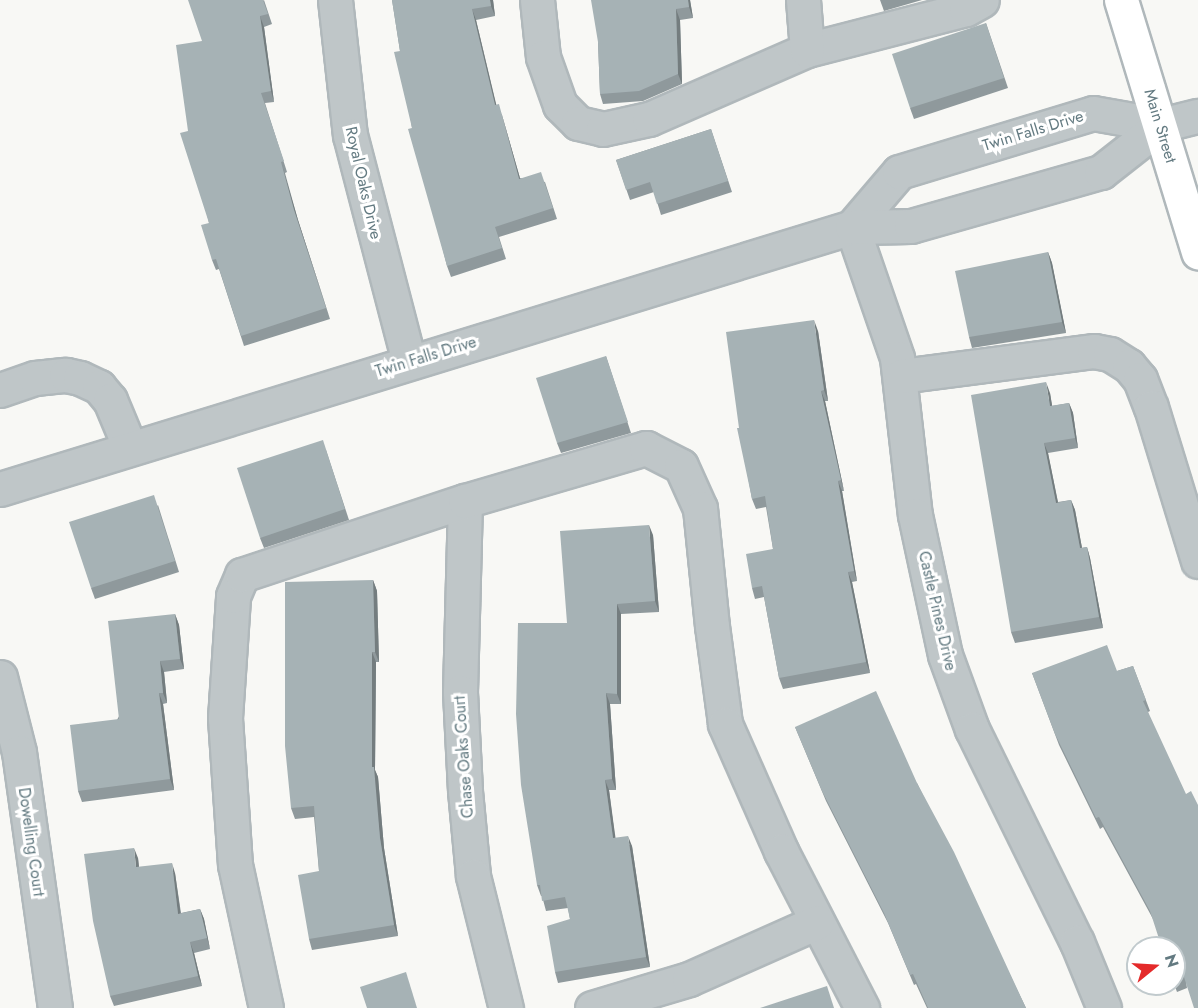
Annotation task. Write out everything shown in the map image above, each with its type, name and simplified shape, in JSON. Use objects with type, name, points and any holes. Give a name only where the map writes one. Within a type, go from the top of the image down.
[{"type":"main road","name":"Main Street","points":[[1121,0],[1198,252]]},
{"type":"street","name":"Royal Oaks Drive","points":[[335,0],[350,135],[409,362]]},
{"type":"street","points":[[537,0],[543,57],[560,105],[578,123],[603,129],[649,119],[807,50],[966,9],[981,0]]},
{"type":"street","points":[[803,0],[807,50]]},
{"type":"street","name":"Twin Falls Drive","points":[[852,227],[900,172],[1093,113],[1161,125]]},
{"type":"street","points":[[1161,125],[1198,116]]},
{"type":"street","name":"Twin Falls Drive","points":[[0,489],[852,227],[911,226],[1101,172],[1161,125]]},
{"type":"street","name":"Castle Pines Drive","points":[[852,227],[897,358],[901,376],[915,515],[945,655],[972,729],[1077,942],[1104,1008]]},
{"type":"street","points":[[901,376],[1094,351],[1110,354],[1129,366],[1140,379],[1151,407],[1198,561]]},
{"type":"street","points":[[0,390],[35,378],[66,375],[80,378],[99,387],[110,400],[130,448]]},
{"type":"street","points":[[266,1008],[235,865],[225,718],[233,596],[242,575],[465,501],[646,448],[681,466],[700,508],[725,724],[781,851],[862,1008]]},
{"type":"street","name":"Chase Oaks Court","points":[[465,501],[459,692],[465,791],[473,876],[506,1008]]},
{"type":"street","name":"Dowelling Court","points":[[0,677],[19,752],[55,1008]]},
{"type":"street","points":[[592,1008],[688,979],[817,922]]},
{"type":"building","points":[[188,0],[263,0],[268,14],[260,16],[271,91],[261,93],[284,161],[281,162],[294,210],[326,308],[241,336],[216,259],[212,260],[201,225],[209,223],[180,133],[188,131],[176,45],[202,41]]},
{"type":"building","points":[[392,0],[490,0],[491,6],[472,9],[495,105],[499,104],[519,179],[541,172],[553,208],[495,227],[502,248],[447,266],[408,129],[412,128],[394,52],[400,51]]},
{"type":"building","points":[[591,0],[688,0],[689,7],[676,9],[678,74],[639,91],[600,94],[598,42]]},
{"type":"building","points":[[986,23],[1004,78],[910,108],[892,54]]},
{"type":"building","points":[[711,129],[728,181],[657,204],[650,182],[626,190],[616,160]]},
{"type":"building","points":[[1048,252],[1062,322],[969,337],[955,271]]},
{"type":"building","points":[[814,320],[824,390],[821,391],[841,480],[838,481],[854,571],[848,572],[866,662],[779,678],[762,586],[752,588],[746,554],[773,549],[765,496],[752,499],[737,428],[739,428],[726,332]]},
{"type":"building","points":[[606,356],[628,422],[557,443],[536,378]]},
{"type":"building","points":[[1046,382],[1050,406],[1069,403],[1075,438],[1044,443],[1056,503],[1071,500],[1080,548],[1087,547],[1099,617],[1011,632],[971,395]]},
{"type":"building","points":[[323,440],[345,509],[260,538],[237,468]]},
{"type":"building","points":[[154,495],[175,561],[91,588],[69,522]]},
{"type":"building","points":[[649,525],[655,601],[617,604],[617,694],[606,693],[612,779],[605,780],[613,838],[628,836],[646,957],[555,972],[547,926],[570,919],[565,897],[542,901],[540,885],[537,885],[521,785],[516,714],[518,623],[567,623],[560,531]]},
{"type":"building","points":[[373,580],[375,652],[372,652],[372,767],[374,767],[380,838],[394,925],[309,939],[298,875],[319,871],[314,806],[291,808],[285,746],[285,582]]},
{"type":"building","points":[[175,614],[180,659],[160,661],[163,693],[159,693],[170,779],[78,791],[70,725],[119,719],[108,621]]},
{"type":"building","points":[[1107,645],[1117,671],[1133,666],[1146,700],[1143,701],[1186,794],[1191,791],[1198,805],[1198,1008],[1194,1008],[1186,983],[1186,936],[1158,936],[1150,911],[1099,817],[1096,818],[1055,734],[1032,673]]},
{"type":"building","points":[[876,691],[917,783],[954,852],[1026,1008],[928,1008],[913,974],[910,975],[884,913],[822,791],[795,727]]},
{"type":"building","points":[[134,848],[136,867],[172,863],[178,914],[200,909],[207,938],[190,942],[198,976],[110,996],[93,921],[84,854]]},
{"type":"building","points":[[406,972],[417,1008],[367,1008],[360,987]]},
{"type":"building","points":[[827,986],[834,1008],[760,1008]]}]
